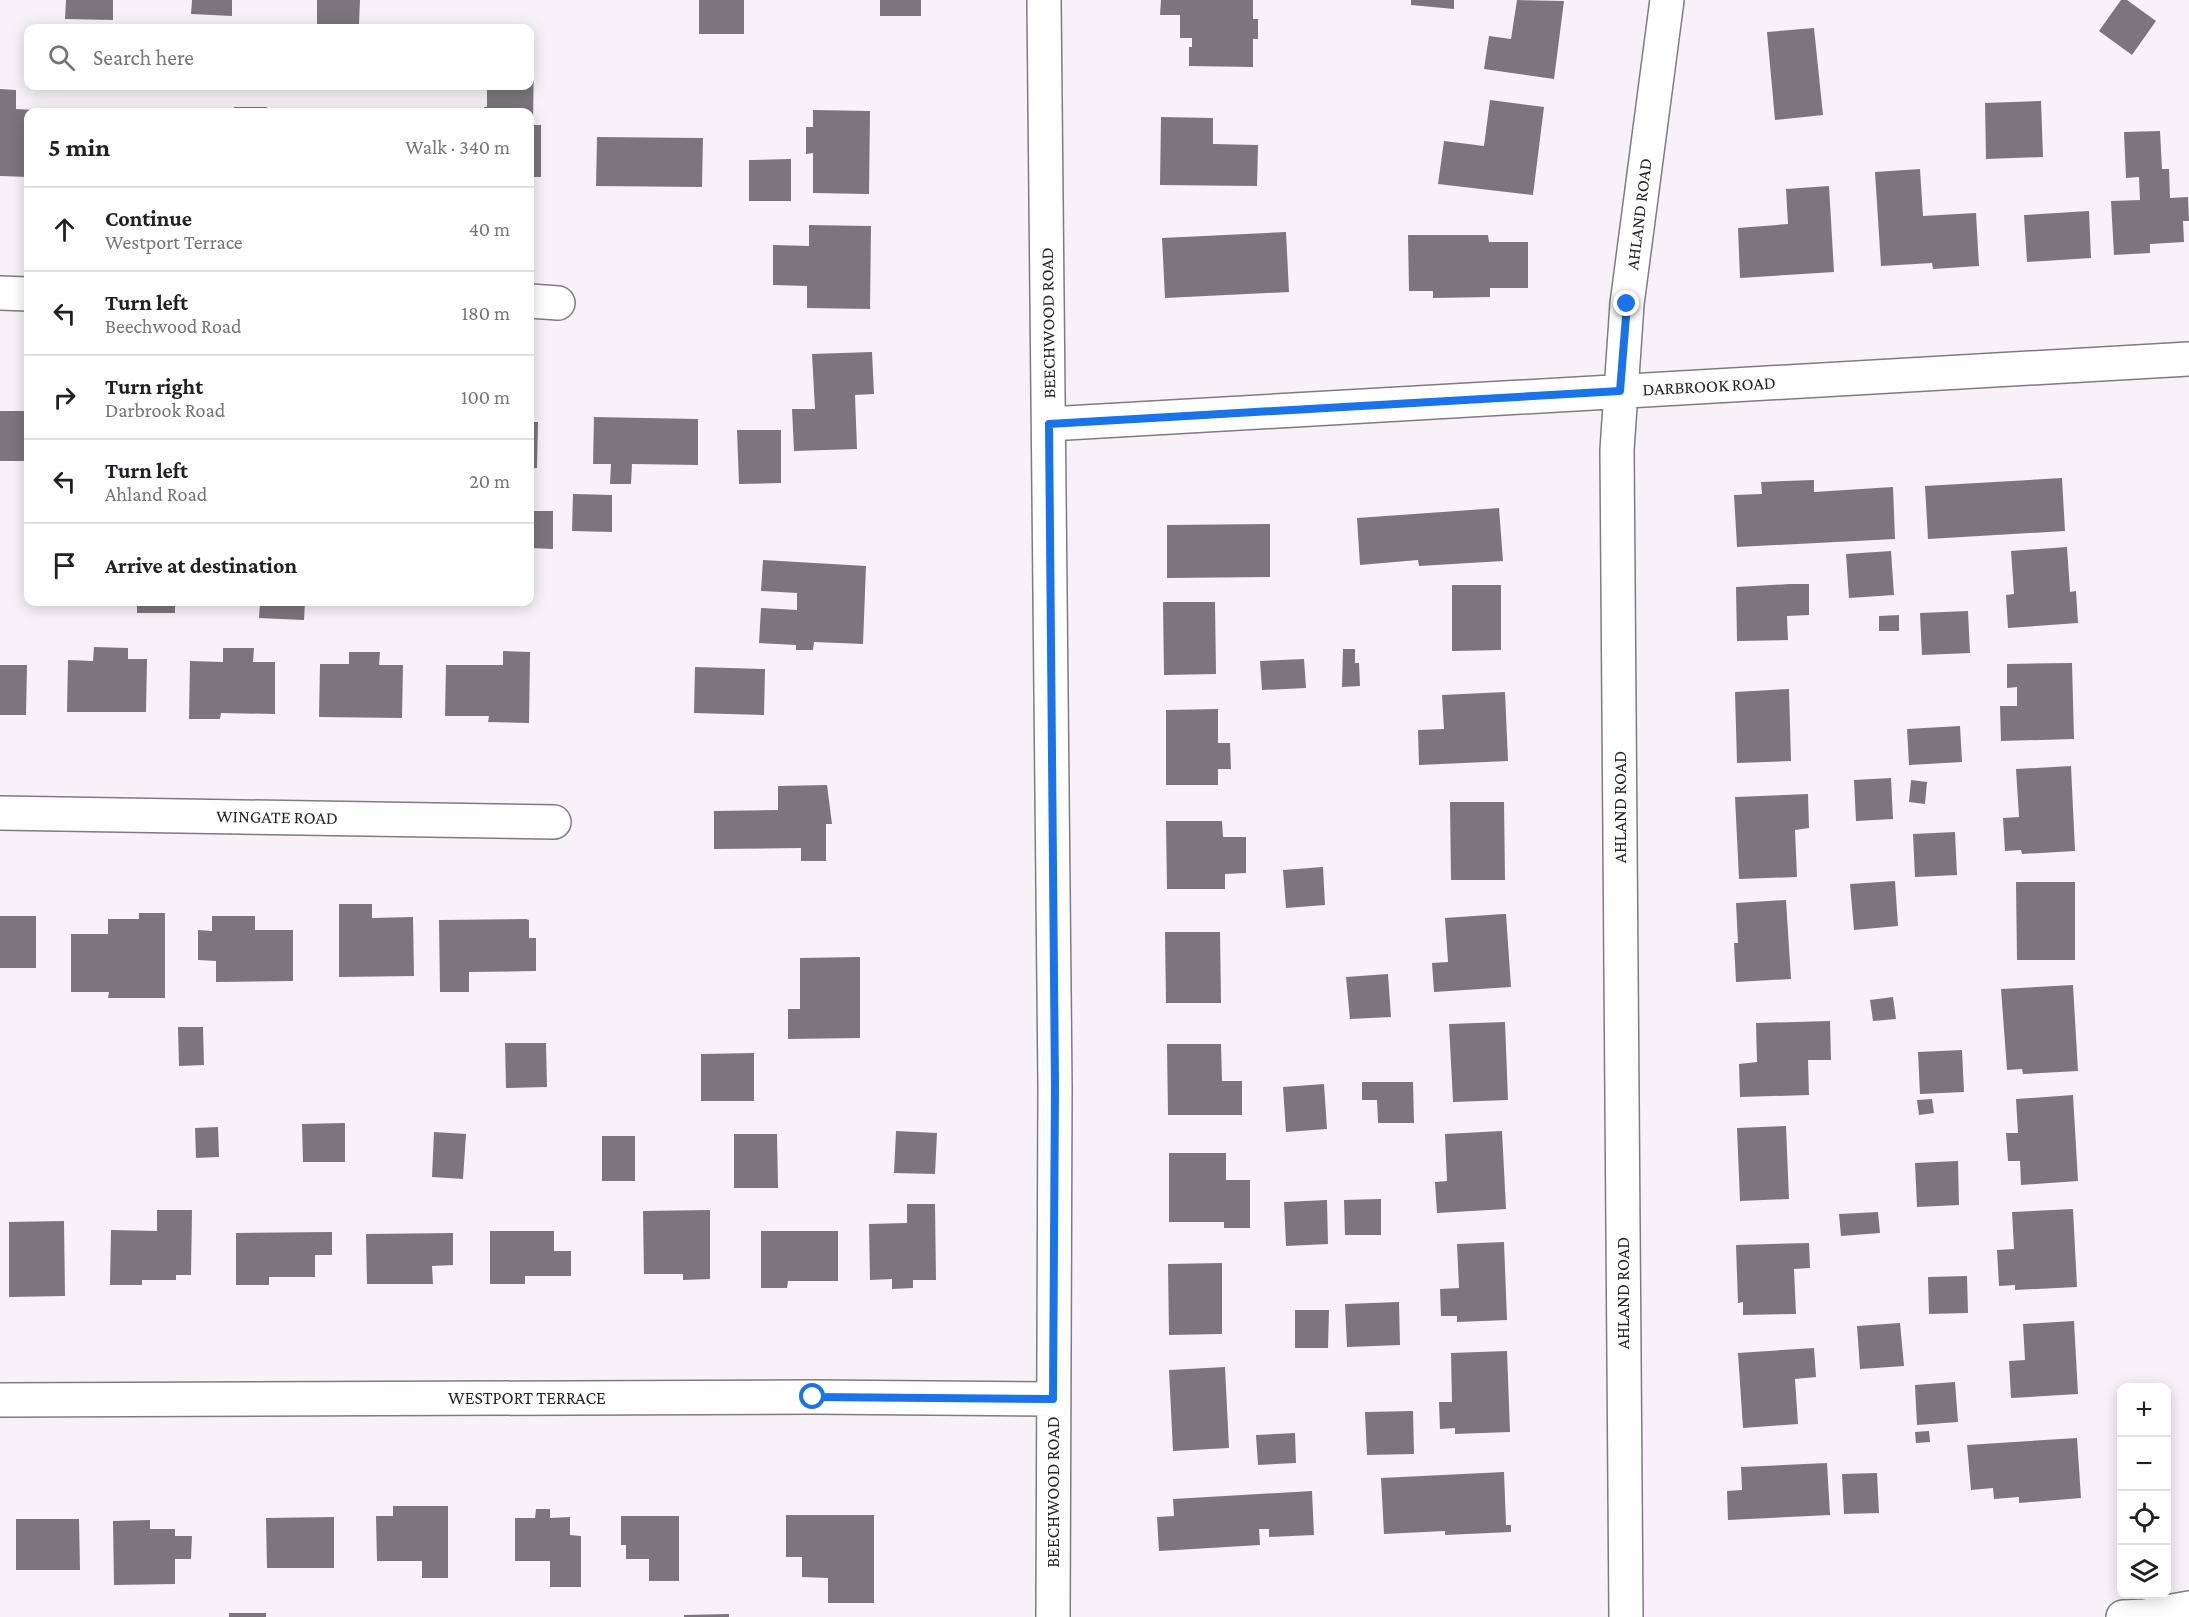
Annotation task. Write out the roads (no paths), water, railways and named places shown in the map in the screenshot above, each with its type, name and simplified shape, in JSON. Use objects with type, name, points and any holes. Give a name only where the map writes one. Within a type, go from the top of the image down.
[{"type":"street","name":"BEECHWOOD ROAD","points":[[1044,0],[1055,1087],[1053,1617]]},
{"type":"street","name":"AHLAND ROAD","points":[[1626,1617],[1617,450],[1627,304],[1667,0]]},
{"type":"street","points":[[0,293],[24,294]]},
{"type":"street","name":"DARBROOK ROAD","points":[[1049,424],[2189,359]]},
{"type":"street","name":"WINGATE ROAD","points":[[0,813],[554,822]]},
{"type":"street","name":"WESTPORT TERRACE","points":[[0,1400],[813,1397],[1053,1399]]},
{"type":"street","points":[[2123,1617],[2145,1616],[2189,1608]]}]
